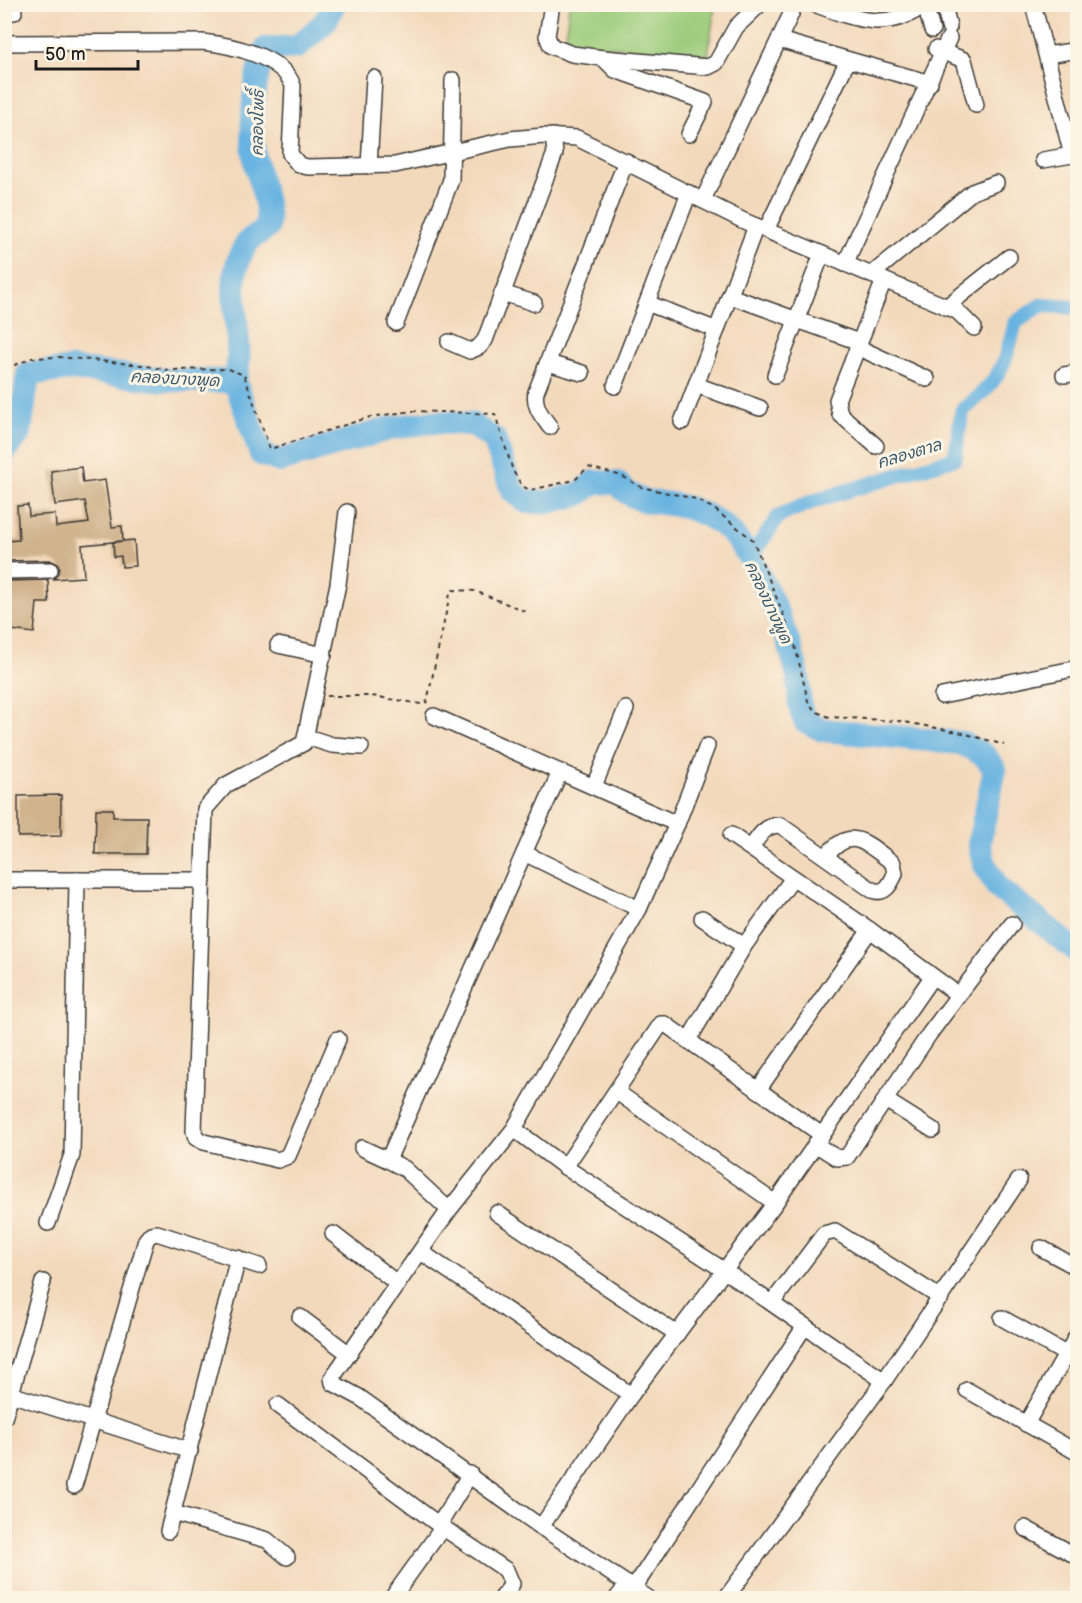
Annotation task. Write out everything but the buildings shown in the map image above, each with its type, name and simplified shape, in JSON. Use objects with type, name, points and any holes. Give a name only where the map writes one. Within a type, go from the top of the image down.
[{"type":"street","points":[[552,4],[547,36],[550,46],[572,54],[708,67],[716,63],[736,27],[760,4]]},
{"type":"street","points":[[814,4],[861,21],[875,22],[896,19],[925,5],[940,43],[964,60],[976,105]]},
{"type":"street","points":[[845,264],[930,83],[940,43],[944,4]]},
{"type":"street","points":[[1033,4],[1075,154],[1043,160]]},
{"type":"street","points":[[703,200],[791,14]]},
{"type":"street","points":[[779,40],[930,83]]},
{"type":"street","points":[[4,43],[202,42],[235,49],[263,59],[287,73],[293,86],[288,147],[294,161],[308,167],[406,164],[510,139],[553,136],[589,142],[761,228],[946,307],[962,315],[974,328]]},
{"type":"street","points":[[1047,55],[1077,50]]},
{"type":"street","points":[[603,58],[615,70],[705,102],[689,134]]},
{"type":"street","points":[[682,422],[730,296],[761,228],[848,60]]},
{"type":"street","points":[[369,166],[374,78]]},
{"type":"street","points":[[396,323],[423,247],[447,193],[452,166],[450,153],[453,80]]},
{"type":"street","points":[[449,342],[470,351],[482,344],[555,153],[553,136]]},
{"type":"street","points":[[550,427],[534,399],[626,160]]},
{"type":"street","points":[[876,446],[838,410],[838,396],[858,344],[878,278],[972,192],[996,183]]},
{"type":"street","points":[[615,386],[689,193]]},
{"type":"street","points":[[775,375],[822,254]]},
{"type":"street","points":[[946,307],[1009,257]]},
{"type":"street","points":[[502,293],[534,303]]},
{"type":"street","points":[[730,296],[858,344],[927,379]]},
{"type":"street","points":[[647,303],[717,330]]},
{"type":"street","points":[[548,363],[582,373]]},
{"type":"street","points":[[696,385],[760,408]]},
{"type":"street","points":[[338,1039],[288,1156],[278,1160],[196,1138],[194,1131],[205,809],[214,796],[242,775],[301,746],[307,737],[338,584],[348,512]]},
{"type":"street","points":[[4,571],[50,570]]},
{"type":"street","points":[[278,645],[324,655]]},
{"type":"street","points":[[942,696],[1077,668]]},
{"type":"street","points":[[594,786],[626,709]]},
{"type":"street","points":[[434,716],[677,824]]},
{"type":"street","points":[[307,737],[332,745],[361,747]]},
{"type":"street","points":[[648,1599],[542,1527],[359,1396],[333,1383],[334,1373],[449,1210],[514,1129],[639,909],[677,824],[707,746]]},
{"type":"street","points":[[388,1160],[560,772]]},
{"type":"street","points":[[751,848],[763,831],[772,825],[780,825],[827,855]]},
{"type":"street","points":[[732,835],[870,930],[957,994]]},
{"type":"street","points":[[524,853],[639,909]]},
{"type":"street","points":[[688,1041],[744,946],[793,878]]},
{"type":"street","points":[[4,880],[203,880]]},
{"type":"street","points":[[48,1223],[72,1155],[78,880]]},
{"type":"street","points":[[702,918],[744,946]]},
{"type":"street","points":[[566,1167],[661,1024],[665,1024],[758,1089],[819,1139],[837,1158],[847,1157],[887,1101],[957,994],[1012,924]]},
{"type":"street","points":[[758,1089],[870,930]]},
{"type":"street","points":[[542,1527],[631,1395],[775,1203],[932,977]]},
{"type":"street","points":[[617,1092],[775,1203]]},
{"type":"street","points":[[887,1101],[933,1131]]},
{"type":"street","points":[[514,1129],[566,1167],[725,1271],[884,1381]]},
{"type":"street","points":[[362,1148],[405,1169],[449,1210]]},
{"type":"street","points":[[726,1599],[884,1381],[1018,1180]]},
{"type":"street","points":[[497,1213],[677,1334]]},
{"type":"street","points":[[772,1304],[824,1234],[836,1231],[941,1298]]},
{"type":"street","points":[[74,1486],[146,1240],[151,1234],[157,1233],[259,1266]]},
{"type":"street","points":[[333,1234],[398,1284]]},
{"type":"street","points":[[1041,1248],[1077,1268]]},
{"type":"street","points":[[421,1251],[631,1395]]},
{"type":"street","points":[[168,1531],[238,1258]]},
{"type":"street","points":[[4,1418],[8,1393],[43,1282]]},
{"type":"street","points":[[300,1317],[348,1353]]},
{"type":"street","points":[[1002,1318],[1071,1357]]},
{"type":"street","points":[[617,1599],[631,1586],[805,1326]]},
{"type":"street","points":[[1026,1424],[1071,1357],[1077,1334]]},
{"type":"street","points":[[968,1390],[1077,1453]]},
{"type":"street","points":[[8,1393],[94,1418],[190,1451]]},
{"type":"street","points":[[278,1405],[441,1526],[506,1570],[512,1584],[502,1599]]},
{"type":"street","points":[[392,1599],[441,1526],[470,1474]]},
{"type":"street","points":[[173,1513],[267,1540],[287,1557]]},
{"type":"street","points":[[1025,1528],[1077,1557]]},
{"type":"path","points":[[4,425],[10,367],[32,358],[142,365],[168,370],[228,369],[244,375],[270,449],[370,417],[413,411],[495,414],[513,471],[522,486],[530,490],[575,480],[588,467],[622,476],[641,487],[696,499],[714,509],[753,540],[794,641],[808,701],[815,711],[828,717],[899,721],[963,733],[1004,745]]},
{"type":"path","points":[[315,696],[372,696],[421,704],[427,702],[450,594],[453,590],[475,591],[526,612]]},
{"type":"green space","points":[[569,5],[715,5],[708,56],[565,42]]},
{"type":"waterway","name":"คลองโพธิ์","points":[[235,381],[238,365],[235,274],[239,257],[248,242],[267,228],[268,219],[254,147],[253,118],[258,73],[266,49],[297,47],[325,22],[334,4]]},
{"type":"waterway","name":"คลองตาล","points":[[750,558],[779,516],[814,501],[955,458],[962,410],[984,391],[999,372],[1008,351],[1015,323],[1041,305],[1078,308]]},
{"type":"waterway","name":"คลองบางพูด","points":[[4,453],[20,432],[28,374],[71,369],[165,380],[235,381],[261,454],[280,461],[392,428],[431,422],[471,424],[494,439],[512,490],[526,502],[548,502],[580,494],[594,482],[617,483],[635,497],[643,500],[692,509],[721,524],[733,535],[757,570],[786,636],[797,672],[800,702],[805,721],[823,730],[961,743],[984,755],[995,769],[979,843],[985,865],[998,888],[1078,952]]}]
